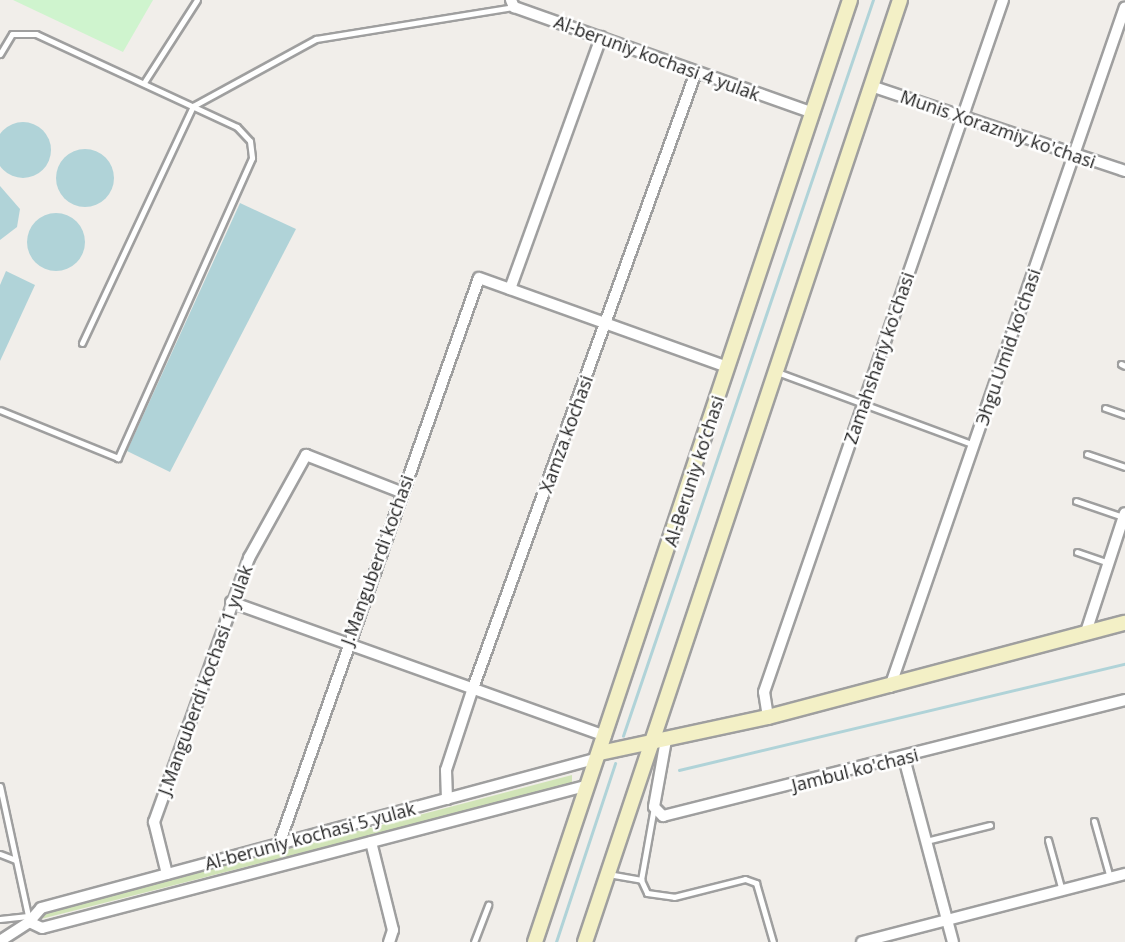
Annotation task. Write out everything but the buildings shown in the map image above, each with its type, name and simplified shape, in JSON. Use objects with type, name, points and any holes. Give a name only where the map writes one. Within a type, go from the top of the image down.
[{"type":"main road","name":"Al-Beruniy ko’chasi","points":[[535,942],[850,0]]},
{"type":"main road","points":[[586,942],[608,874],[659,741],[776,371],[900,0]]},
{"type":"main road","points":[[599,756],[890,687],[1125,623]]},
{"type":"street","name":"Zamahshariy ko'chasi","points":[[768,717],[764,692],[1003,0]]},
{"type":"street","name":"Al-beruniy kochasi 4 yulak","points":[[513,4],[813,113]]},
{"type":"street","name":"Эhgu Umid ko’chasi","points":[[890,687],[1125,7]]},
{"type":"street","points":[[601,37],[510,289],[728,367]]},
{"type":"street","name":"Xamza kochasi","points":[[447,799],[446,770],[473,688],[696,72]]},
{"type":"street","name":"Munis Xorazmiy ko'chasi","points":[[871,86],[1125,171]]},
{"type":"street","name":"J.Manguberdi kochasi","points":[[279,844],[347,642],[479,278],[510,289]]},
{"type":"street","name":"J.Manguberdi kochasi 1 yulak","points":[[167,874],[154,822],[232,602],[306,456],[401,492]]},
{"type":"street","points":[[1086,632],[1124,515]]},
{"type":"street","points":[[232,602],[606,736]]},
{"type":"street","name":"Jambul ko'chasi","points":[[654,807],[663,816],[904,758],[1125,700]]},
{"type":"street","points":[[654,807],[659,741]]},
{"type":"street","name":"Al-beruniy kochasi 5 yulak","points":[[7,940],[41,908],[599,756]]},
{"type":"street","points":[[904,758],[953,942]]},
{"type":"street","name":"Al-beruniy kochasi 5 yulak","points":[[29,919],[42,928],[589,785]]},
{"type":"street","name":"Al-beruniy kochasi 5 yulak","points":[[371,842],[393,930],[391,941]]},
{"type":"street","points":[[865,942],[1125,874]]},
{"type":"lane","points":[[145,81],[197,0]]},
{"type":"lane","name":"Al-beruniy kochasi 4 yulak","points":[[193,106],[316,39],[513,4]]},
{"type":"lane","points":[[0,54],[22,30],[145,81],[237,127],[250,141],[252,158],[118,458],[0,410]]},
{"type":"lane","points":[[82,343],[193,106]]},
{"type":"lane","points":[[776,371],[974,445]]},
{"type":"lane","points":[[1105,408],[1125,415]]},
{"type":"lane","points":[[1087,454],[1125,467]]},
{"type":"lane","points":[[1076,501],[1124,515]]},
{"type":"lane","points":[[1077,552],[1109,563]]},
{"type":"lane","points":[[0,786],[2,807],[29,919],[0,919]]},
{"type":"lane","points":[[654,807],[641,880],[647,894],[674,897],[745,879],[755,883],[773,942]]},
{"type":"lane","points":[[1094,821],[1110,878]]},
{"type":"lane","points":[[926,841],[990,825]]},
{"type":"lane","points":[[1048,840],[1062,891]]},
{"type":"lane","points":[[0,854],[16,860]]},
{"type":"lane","points":[[608,874],[641,880]]},
{"type":"lane","points":[[474,942],[488,905]]},
{"type":"green space","points":[[13,0],[153,0],[123,52]]},
{"type":"green space","points":[[572,775],[572,784],[37,920],[41,914]]},
{"type":"water","points":[[23,122],[43,130],[51,150],[43,170],[23,178],[3,170],[-5,150],[3,130]]},
{"type":"water","points":[[85,149],[101,154],[109,162],[114,178],[109,194],[101,202],[85,207],[69,202],[61,194],[56,178],[61,162],[69,154]]},
{"type":"water","points":[[0,186],[20,209],[17,227],[0,240]]},
{"type":"water","points":[[240,203],[296,229],[170,472],[127,451]]},
{"type":"water","points":[[56,213],[72,218],[80,226],[85,242],[80,258],[72,266],[56,271],[40,266],[32,258],[27,242],[32,226],[40,218]]},
{"type":"water","points":[[6,271],[35,285],[0,361],[0,285]]},
{"type":"waterway","points":[[623,736],[873,0]]},
{"type":"waterway","points":[[679,770],[1125,664]]},
{"type":"waterway","points":[[556,942],[615,764]]}]
